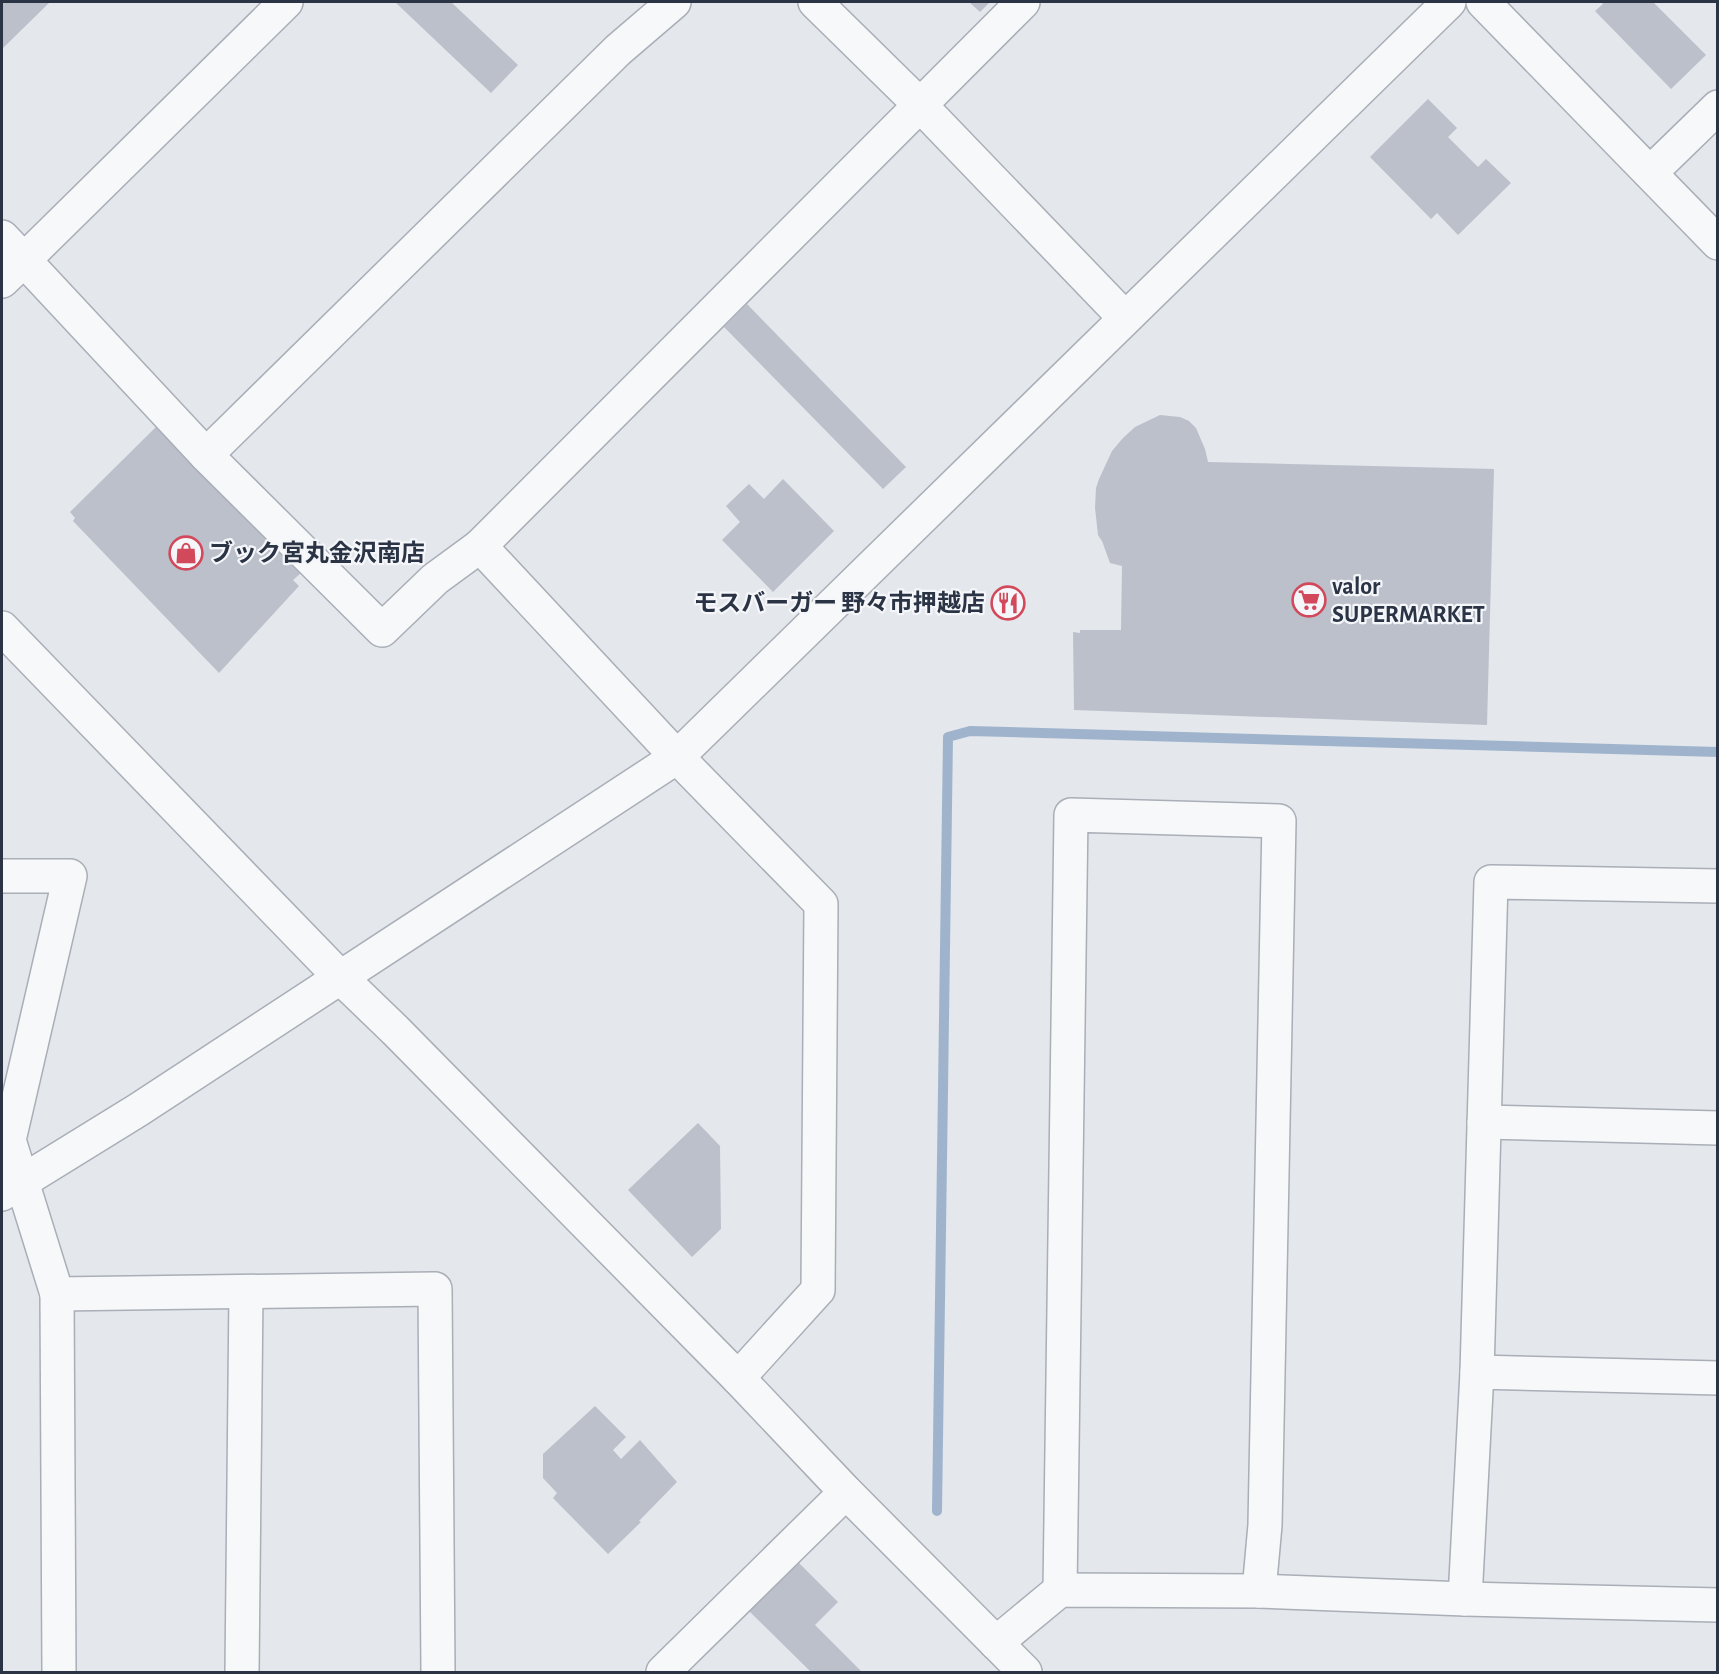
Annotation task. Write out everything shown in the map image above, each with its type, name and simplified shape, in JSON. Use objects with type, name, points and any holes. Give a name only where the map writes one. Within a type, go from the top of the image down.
[{"type":"street","points":[[13,271],[286,2]]},
{"type":"street","points":[[206,455],[618,50],[674,2]]},
{"type":"street","points":[[815,2],[920,105],[1124,317]]},
{"type":"street","points":[[2,237],[13,271],[206,455],[382,630],[435,579],[480,546],[1023,2]]},
{"type":"street","points":[[12,1187],[138,1110],[677,757],[1124,317],[1449,2]]},
{"type":"street","points":[[1483,2],[1718,243]]},
{"type":"street","points":[[1650,173],[1718,107]]},
{"type":"street","points":[[480,546],[677,757],[821,904],[818,1290],[738,1378]]},
{"type":"street","points":[[2,628],[341,978],[738,1378],[846,1492],[1025,1672]]},
{"type":"street","points":[[1060,1590],[1071,814],[1279,821],[1265,1525],[1259,1591]]},
{"type":"street","points":[[2,876],[70,876],[9,1140],[12,1187],[57,1294],[59,1672]]},
{"type":"street","points":[[1465,1599],[1477,1372],[1491,882],[1718,886]]},
{"type":"street","points":[[1484,1122],[1718,1128]]},
{"type":"street","points":[[57,1294],[435,1289],[438,1672]]},
{"type":"street","points":[[242,1672],[246,1292]]},
{"type":"street","points":[[1477,1372],[1718,1378]]},
{"type":"street","points":[[663,1672],[846,1492]]},
{"type":"street","points":[[996,1643],[1060,1590],[1259,1591],[1718,1605]]},
{"type":"building","points":[[2,2],[50,2],[2,49]]},
{"type":"building","points":[[395,2],[451,2],[518,65],[491,93]]},
{"type":"building","points":[[969,2],[990,2],[980,12]]},
{"type":"building","points":[[1601,2],[1653,2],[1706,55],[1671,89],[1595,11],[1603,4]]},
{"type":"building","points":[[1428,99],[1457,128],[1448,137],[1478,167],[1486,159],[1511,183],[1458,235],[1437,213],[1431,219],[1370,157]]},
{"type":"building","points":[[747,304],[906,467],[883,489],[724,327]]},
{"type":"building","name":"valor SUPERMARKET","points":[[1160,415],[1180,417],[1189,421],[1196,428],[1208,462],[1494,469],[1487,725],[1074,710],[1073,632],[1121,630],[1122,566],[1110,563],[1098,535],[1095,508],[1096,488],[1112,451],[1123,438],[1135,427]]},
{"type":"building","name":"ブック宮丸金沢南店","points":[[157,426],[301,573],[293,580],[299,586],[219,673],[73,521],[75,518],[70,512]]},
{"type":"building","points":[[783,479],[834,531],[773,592],[722,540],[740,522],[726,506],[749,484],[764,499]]},
{"type":"building","points":[[698,1123],[720,1146],[721,1229],[692,1257],[628,1190]]},
{"type":"building","points":[[595,1406],[626,1437],[613,1450],[621,1459],[640,1440],[677,1482],[608,1554],[553,1498],[557,1493],[543,1478],[543,1454]]},
{"type":"building","points":[[798,1562],[838,1602],[815,1625],[862,1672],[811,1672],[749,1611]]},
{"type":"waterway","points":[[937,1511],[948,737],[970,731],[1718,752]]},
{"type":"place","name":"ブック宮丸金沢南店","points":[[186,553]]},
{"type":"place","name":"valor SUPERMARKET","points":[[1309,600]]},
{"type":"place","name":"モスバーガー 野々市押越店","points":[[1008,603]]}]
